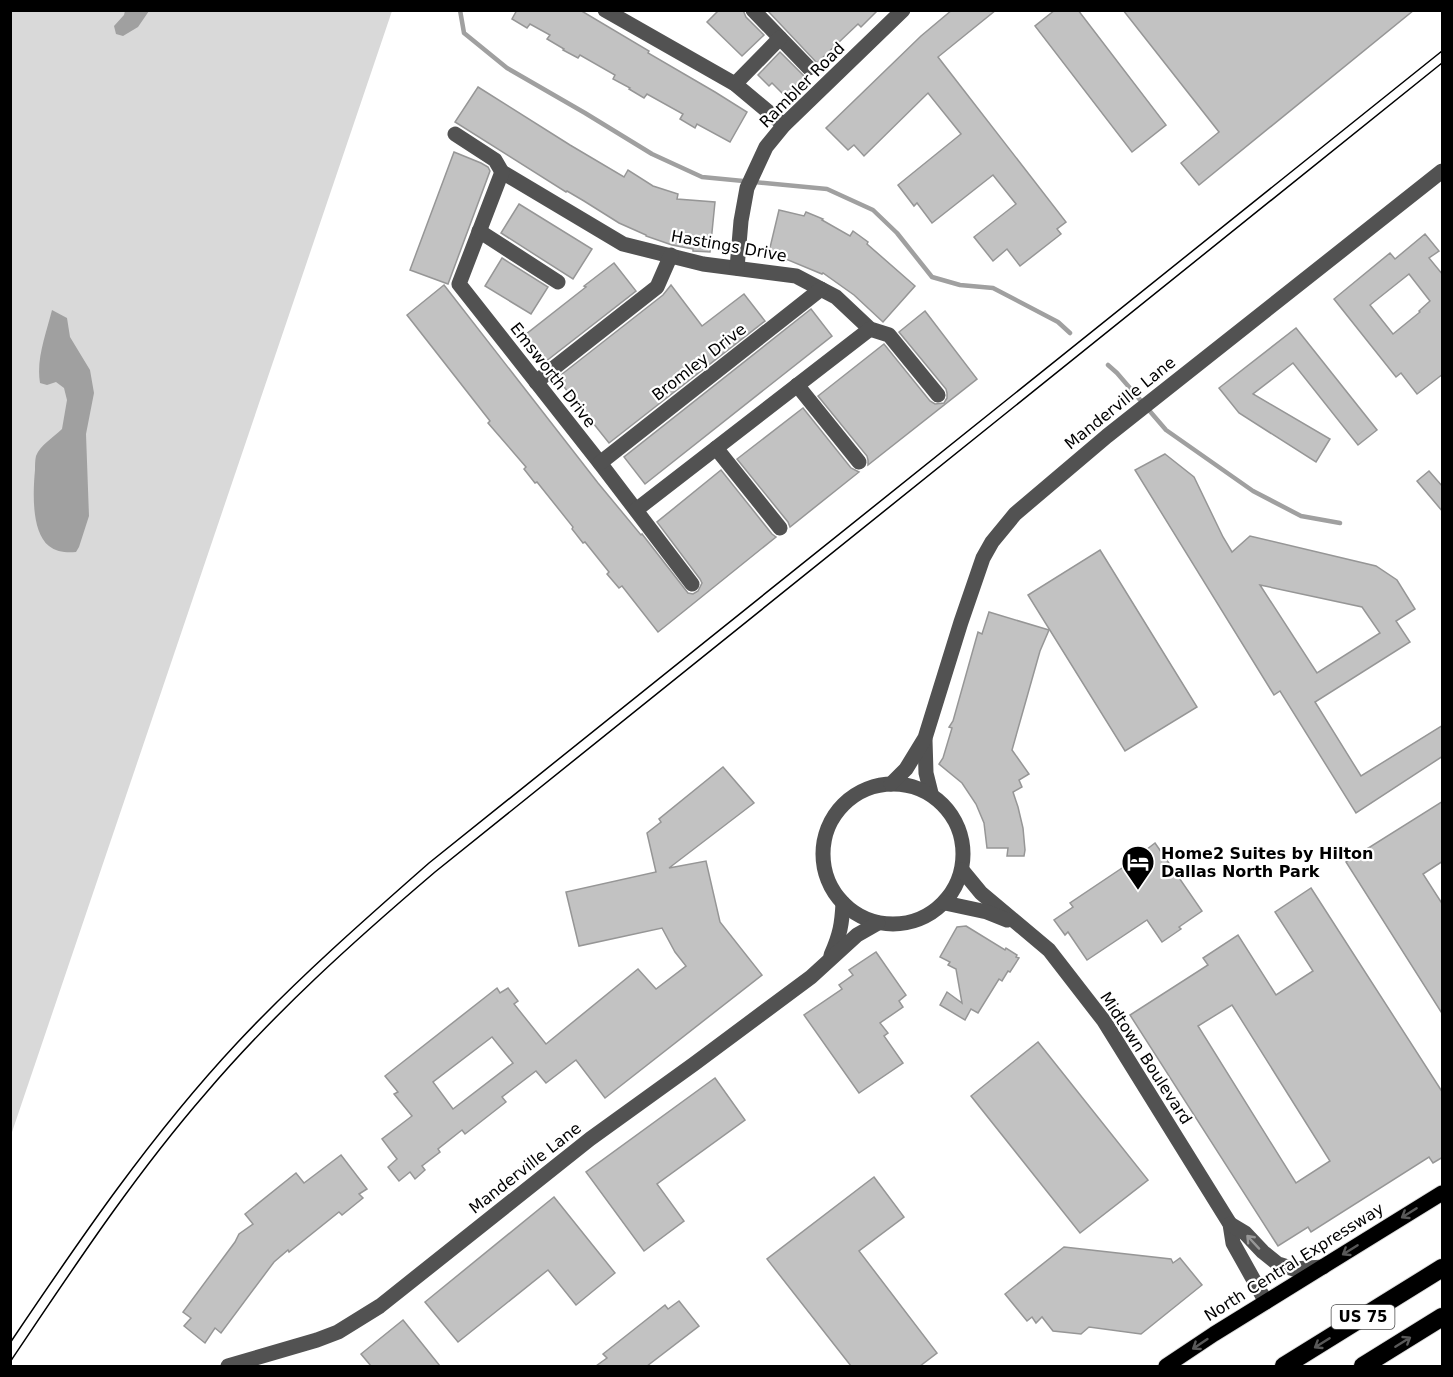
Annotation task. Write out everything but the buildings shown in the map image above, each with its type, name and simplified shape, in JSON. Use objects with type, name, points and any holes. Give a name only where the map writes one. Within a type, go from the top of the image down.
[{"type":"highway","name":"US 75","points":[[1284,1366],[1443,1268]]},
{"type":"highway","name":"US 75","points":[[1363,1366],[1443,1317]]},
{"type":"main road","name":"North Central Expressway","points":[[1166,1366],[1443,1192]]},
{"type":"street","points":[[605,10],[735,84],[784,125]]},
{"type":"street","points":[[753,10],[809,68]]},
{"type":"street","name":"Rambler Road","points":[[737,268],[747,188],[766,147],[784,125],[903,10]]},
{"type":"street","points":[[735,84],[780,39]]},
{"type":"street","name":"Hastings Drive","points":[[455,134],[495,160],[502,172],[623,244],[703,264],[796,276],[836,297],[870,329],[890,335],[938,395]]},
{"type":"street","name":"Manderville Lane","points":[[891,784],[906,769],[925,738],[983,558],[992,542],[1010,520],[1026,503],[1172,384],[1443,171]]},
{"type":"street","name":"Emsworth Drive","points":[[502,172],[459,284],[692,584]]},
{"type":"street","points":[[479,231],[558,282]]},
{"type":"street","points":[[536,382],[657,287],[671,255]]},
{"type":"street","name":"Bromley Drive","points":[[600,463],[821,289]]},
{"type":"street","points":[[636,510],[870,329]]},
{"type":"street","points":[[797,385],[859,462]]},
{"type":"street","points":[[716,448],[780,528]]},
{"type":"street","name":"Manderville Lane","points":[[925,738],[924,758],[931,793]]},
{"type":"street","points":[[891,784],[919,786],[931,793],[945,806],[957,824],[963,844],[962,870],[945,903],[930,914],[913,922],[893,925],[857,914],[843,903],[828,881],[823,859],[825,838],[833,818],[847,801],[866,789],[891,784]]},
{"type":"street","name":"Midtown Boulevard","points":[[962,870],[981,893],[1049,950],[1104,1021],[1230,1224],[1233,1243],[1266,1302]]},
{"type":"street","name":"Manderville Lane","points":[[827,963],[838,940],[843,903]]},
{"type":"street","name":"Midtown Boulevard","points":[[945,903],[987,912],[1018,924]]},
{"type":"street","name":"Manderville Lane","points":[[228,1366],[338,1332],[372,1311],[590,1140],[811,978],[857,935],[878,922]]},
{"type":"street","name":"Midtown Boulevard","points":[[1230,1224],[1245,1233],[1263,1252],[1278,1263],[1294,1269],[1323,1266]]},
{"type":"shaded area","points":[[11,11],[392,11],[11,1135]]},
{"type":"shaded area","points":[[125,11],[149,11],[138,27],[123,36],[116,34],[114,26]]},
{"type":"shaded area","points":[[52,310],[67,318],[70,337],[90,370],[94,393],[86,434],[89,516],[76,552],[62,552],[49,546],[39,531],[34,511],[36,456],[44,445],[62,429],[67,400],[64,388],[56,382],[47,385],[40,383],[40,356]]},
{"type":"waterway","points":[[460,10],[464,33],[507,68],[652,154],[702,177],[827,189],[873,210],[897,233],[932,277],[960,285],[993,288],[1058,322],[1070,333]]},
{"type":"waterway","points":[[1108,365],[1166,430],[1253,491],[1301,516],[1340,523]]},
{"type":"tram line","points":[[10,1343],[118,1188],[175,1114],[260,1019],[355,929],[429,863],[1442,51]]},
{"type":"tram line","points":[[10,1362],[104,1224],[179,1125],[232,1063],[345,951],[435,872],[1442,63]]},
{"type":"place","name":"Home2 Suites by Hilton Dallas North Park","points":[[1138,891]]}]
